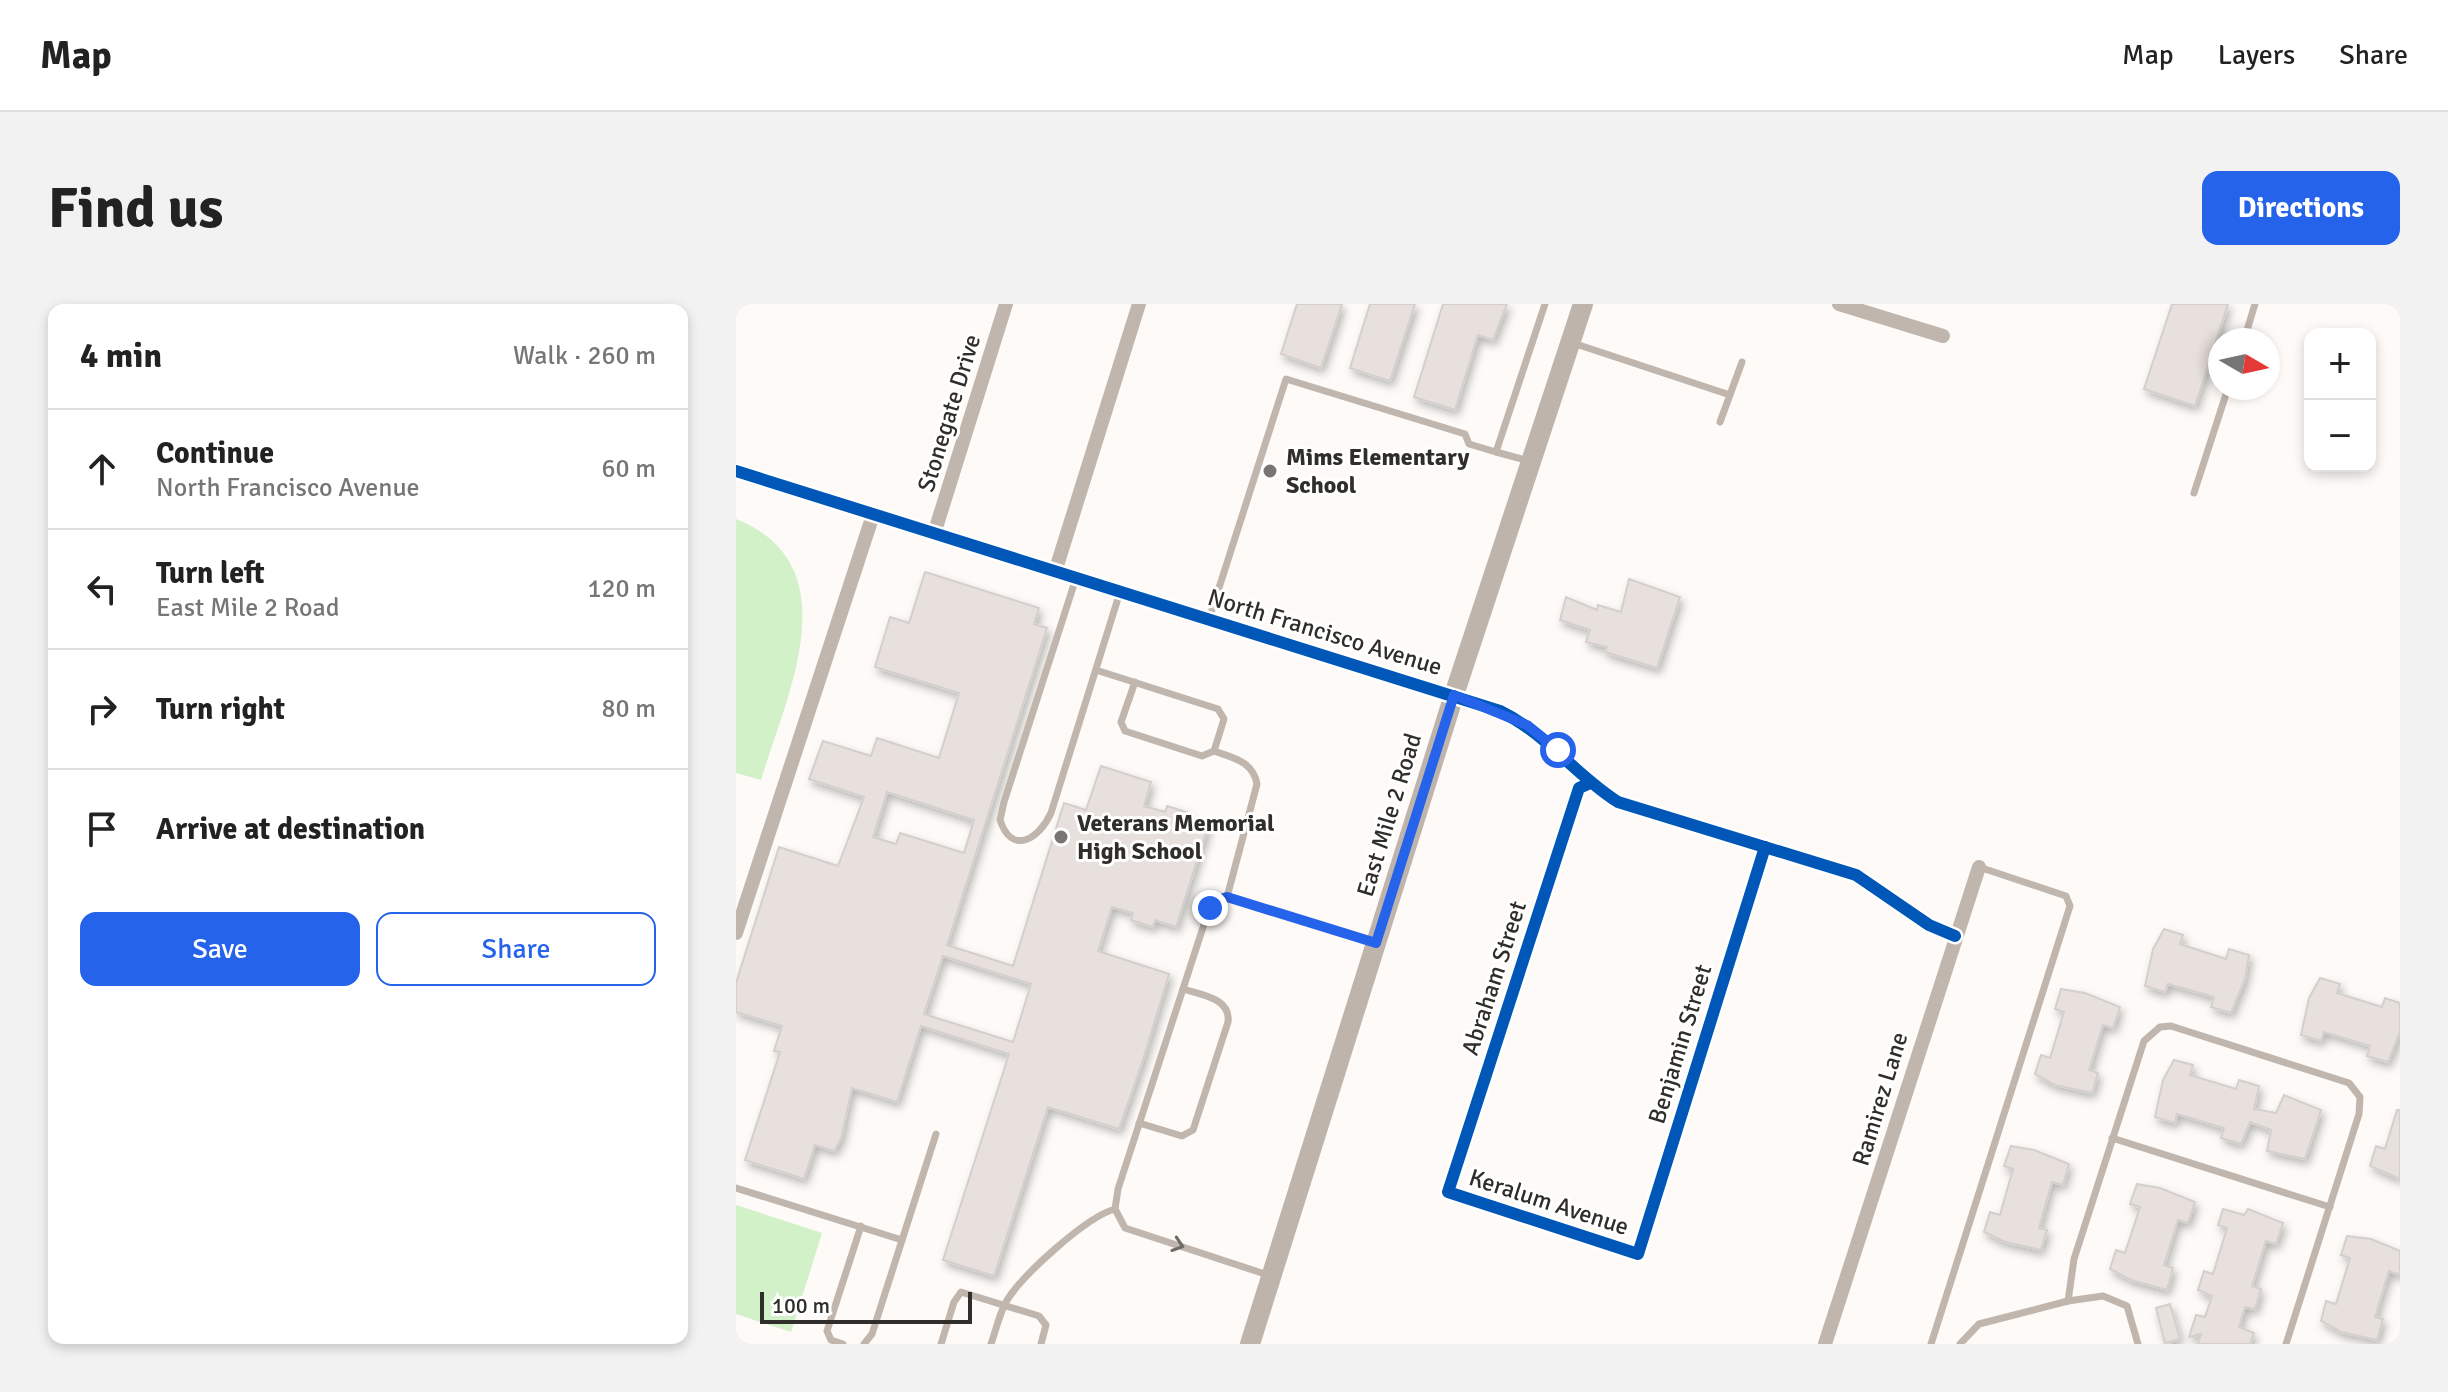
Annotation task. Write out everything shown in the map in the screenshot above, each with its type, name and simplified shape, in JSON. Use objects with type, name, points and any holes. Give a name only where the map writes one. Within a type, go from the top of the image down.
[{"type":"main road","name":"East Mile 2 Road","points":[[1250,1344],[1454,695],[1583,304]]},
{"type":"street","name":"Stonegate Drive","points":[[934,534],[1006,304]]},
{"type":"street","points":[[1055,572],[1139,304]]},
{"type":"street","points":[[1839,304],[1943,336]]},
{"type":"street","name":"North Francisco Avenue","points":[[736,471],[1454,695],[1527,725],[1558,750],[1588,784],[1618,802],[1856,875],[1929,925],[1955,936]]},
{"type":"street","points":[[736,933],[873,515]]},
{"type":"street","name":"Abraham Street","points":[[1448,1192],[1579,788],[1588,784]]},
{"type":"street","name":"Benjamin Street","points":[[1638,1254],[1765,847]]},
{"type":"street","name":"Ramirez Lane","points":[[1825,1344],[1979,867]]},
{"type":"street","name":"Keralum Avenue","points":[[1448,1192],[1638,1254]]},
{"type":"lane","points":[[1496,452],[1545,304]]},
{"type":"lane","points":[[2248,328],[2255,304]]},
{"type":"lane","points":[[1571,342],[1730,395]]},
{"type":"lane","points":[[1720,422],[1742,362]]},
{"type":"lane","points":[[1209,619],[1286,379],[1465,434],[1469,444],[1531,462]]},
{"type":"lane","points":[[2194,493],[2224,400]]},
{"type":"lane","points":[[1076,578],[1004,802],[1000,820],[1007,834],[1015,839],[1031,839],[1041,833],[1046,824],[1120,592]]},
{"type":"lane","points":[[1096,670],[1221,712],[1224,719],[1214,751]]},
{"type":"lane","points":[[1135,682],[1121,722],[1125,731],[1202,756],[1214,751],[1246,763],[1254,772],[1257,784],[1227,897]]},
{"type":"lane","points":[[1931,1344],[2070,906],[2066,896],[1979,867]]},
{"type":"lane","points":[[1271,1276],[1125,1228],[1115,1209],[1139,1123],[1210,908],[1215,901],[1227,897],[1376,943]]},
{"type":"lane","points":[[1139,1123],[1182,1136],[1193,1130],[1224,1036],[1229,1017],[1225,1006],[1183,989]]},
{"type":"lane","points":[[2068,1301],[2074,1259],[2144,1041],[2160,1027],[2171,1026],[2349,1083],[2356,1089],[2361,1105],[2286,1344]]},
{"type":"lane","points":[[864,1344],[872,1334],[936,1134]]},
{"type":"lane","points":[[2112,1138],[2330,1207]]},
{"type":"lane","points":[[736,1188],[902,1240]]},
{"type":"lane","points":[[991,1344],[1004,1305],[1077,1229],[1094,1217],[1115,1209]]},
{"type":"lane","points":[[843,1344],[831,1340],[827,1331],[861,1226]]},
{"type":"lane","points":[[941,1344],[954,1302],[961,1292],[1044,1320],[1046,1330],[1041,1344]]},
{"type":"lane","points":[[1960,1344],[1979,1324],[2068,1301],[2103,1296],[2121,1302],[2129,1312],[2138,1344]]},
{"type":"green space","points":[[736,519],[771,540],[792,567],[801,600],[801,635],[795,673],[761,780],[736,773]]},
{"type":"green space","points":[[736,1205],[822,1233],[791,1332],[736,1314]]},
{"type":"building","points":[[1297,304],[1342,304],[1321,368],[1281,354]]},
{"type":"building","points":[[1370,304],[1415,304],[1390,381],[1350,368]]},
{"type":"building","points":[[1443,304],[1507,304],[1493,340],[1478,335],[1455,410],[1414,397]]},
{"type":"building","points":[[2172,304],[2228,304],[2220,328],[2208,328],[2208,366],[2195,406],[2144,389]]},
{"type":"building","points":[[925,572],[1039,608],[1034,624],[1047,628],[947,945],[1013,966],[1064,803],[1086,810],[1101,766],[1151,782],[1144,806],[1165,812],[1167,806],[1189,813],[1187,819],[1208,826],[1176,927],[1155,920],[1153,927],[1131,920],[1133,913],[1112,907],[1098,951],[1169,974],[1143,1060],[1119,1129],[1048,1107],[994,1276],[943,1260],[1009,1054],[921,1026],[897,1102],[852,1088],[841,1139],[834,1151],[815,1145],[804,1179],[745,1160],[780,1052],[774,1051],[782,1026],[736,1012],[736,983],[779,847],[838,866],[864,797],[809,779],[823,741],[871,756],[877,738],[939,758],[959,693],[875,667],[890,617],[909,623]],"holes":[[[887,792],[974,820],[964,853],[900,833],[896,844],[873,837]],[[943,956],[1031,984],[1013,1042],[924,1014]]]},
{"type":"building","points":[[1629,579],[1680,597],[1657,668],[1605,652],[1607,647],[1586,642],[1590,630],[1560,620],[1566,597],[1597,610],[1598,605],[1621,612]]},
{"type":"building","points":[[2164,929],[2183,935],[2180,944],[2226,959],[2229,949],[2249,955],[2245,979],[2231,1013],[2211,1007],[2214,997],[2168,984],[2165,992],[2145,986],[2153,949]]},
{"type":"building","points":[[2320,978],[2340,984],[2337,993],[2382,1007],[2385,998],[2400,1003],[2400,1032],[2388,1062],[2367,1056],[2370,1046],[2324,1032],[2321,1041],[2301,1035],[2309,998]]},
{"type":"building","points":[[2061,989],[2085,993],[2120,1007],[2113,1028],[2103,1025],[2089,1070],[2098,1073],[2092,1093],[2055,1085],[2035,1074],[2041,1055],[2050,1058],[2064,1012],[2055,1009]]},
{"type":"building","points":[[2174,1060],[2193,1065],[2190,1075],[2236,1089],[2239,1080],[2259,1086],[2254,1109],[2276,1113],[2284,1095],[2321,1110],[2305,1159],[2267,1151],[2271,1130],[2250,1122],[2241,1144],[2221,1138],[2224,1128],[2177,1114],[2175,1123],[2155,1117],[2163,1080]]},
{"type":"building","points":[[2397,1110],[2400,1110],[2400,1179],[2370,1166],[2376,1146],[2385,1149]]},
{"type":"building","points":[[2011,1146],[2034,1150],[2069,1164],[2063,1185],[2052,1182],[2039,1228],[2047,1230],[2041,1250],[2005,1242],[1984,1232],[1990,1212],[2000,1215],[2013,1169],[2004,1166]]},
{"type":"building","points":[[2137,1184],[2160,1188],[2195,1202],[2188,1223],[2178,1220],[2164,1265],[2173,1268],[2167,1290],[2131,1280],[2110,1269],[2116,1250],[2125,1253],[2140,1207],[2130,1204]]},
{"type":"building","points":[[2223,1209],[2244,1215],[2248,1209],[2283,1223],[2276,1244],[2266,1241],[2252,1286],[2261,1289],[2255,1309],[2245,1307],[2239,1327],[2254,1333],[2250,1344],[2198,1344],[2201,1334],[2189,1337],[2196,1315],[2205,1317],[2212,1296],[2198,1290],[2204,1271],[2213,1274],[2227,1228],[2218,1225]]},
{"type":"building","points":[[2347,1236],[2371,1239],[2400,1251],[2400,1275],[2389,1271],[2375,1317],[2383,1319],[2377,1340],[2341,1332],[2321,1321],[2326,1301],[2336,1304],[2350,1258],[2341,1255]]},
{"type":"building","points":[[2170,1304],[2180,1339],[2165,1343],[2156,1308]]},
{"type":"cycle path","points":[[736,471],[1500,711],[1532,731],[1618,802],[1856,875],[1929,925],[1955,936]]},
{"type":"cycle path","points":[[1588,784],[1579,788],[1448,1192],[1638,1254],[1765,847]]},
{"type":"place","name":"Mims Elementary School","points":[[1270,471]]},
{"type":"place","name":"Veterans Memorial High School","points":[[1061,837]]},
{"type":"route","points":[[1210,908],[1215,901],[1227,897],[1376,943],[1454,695],[1500,711],[1527,725],[1558,750]]}]
